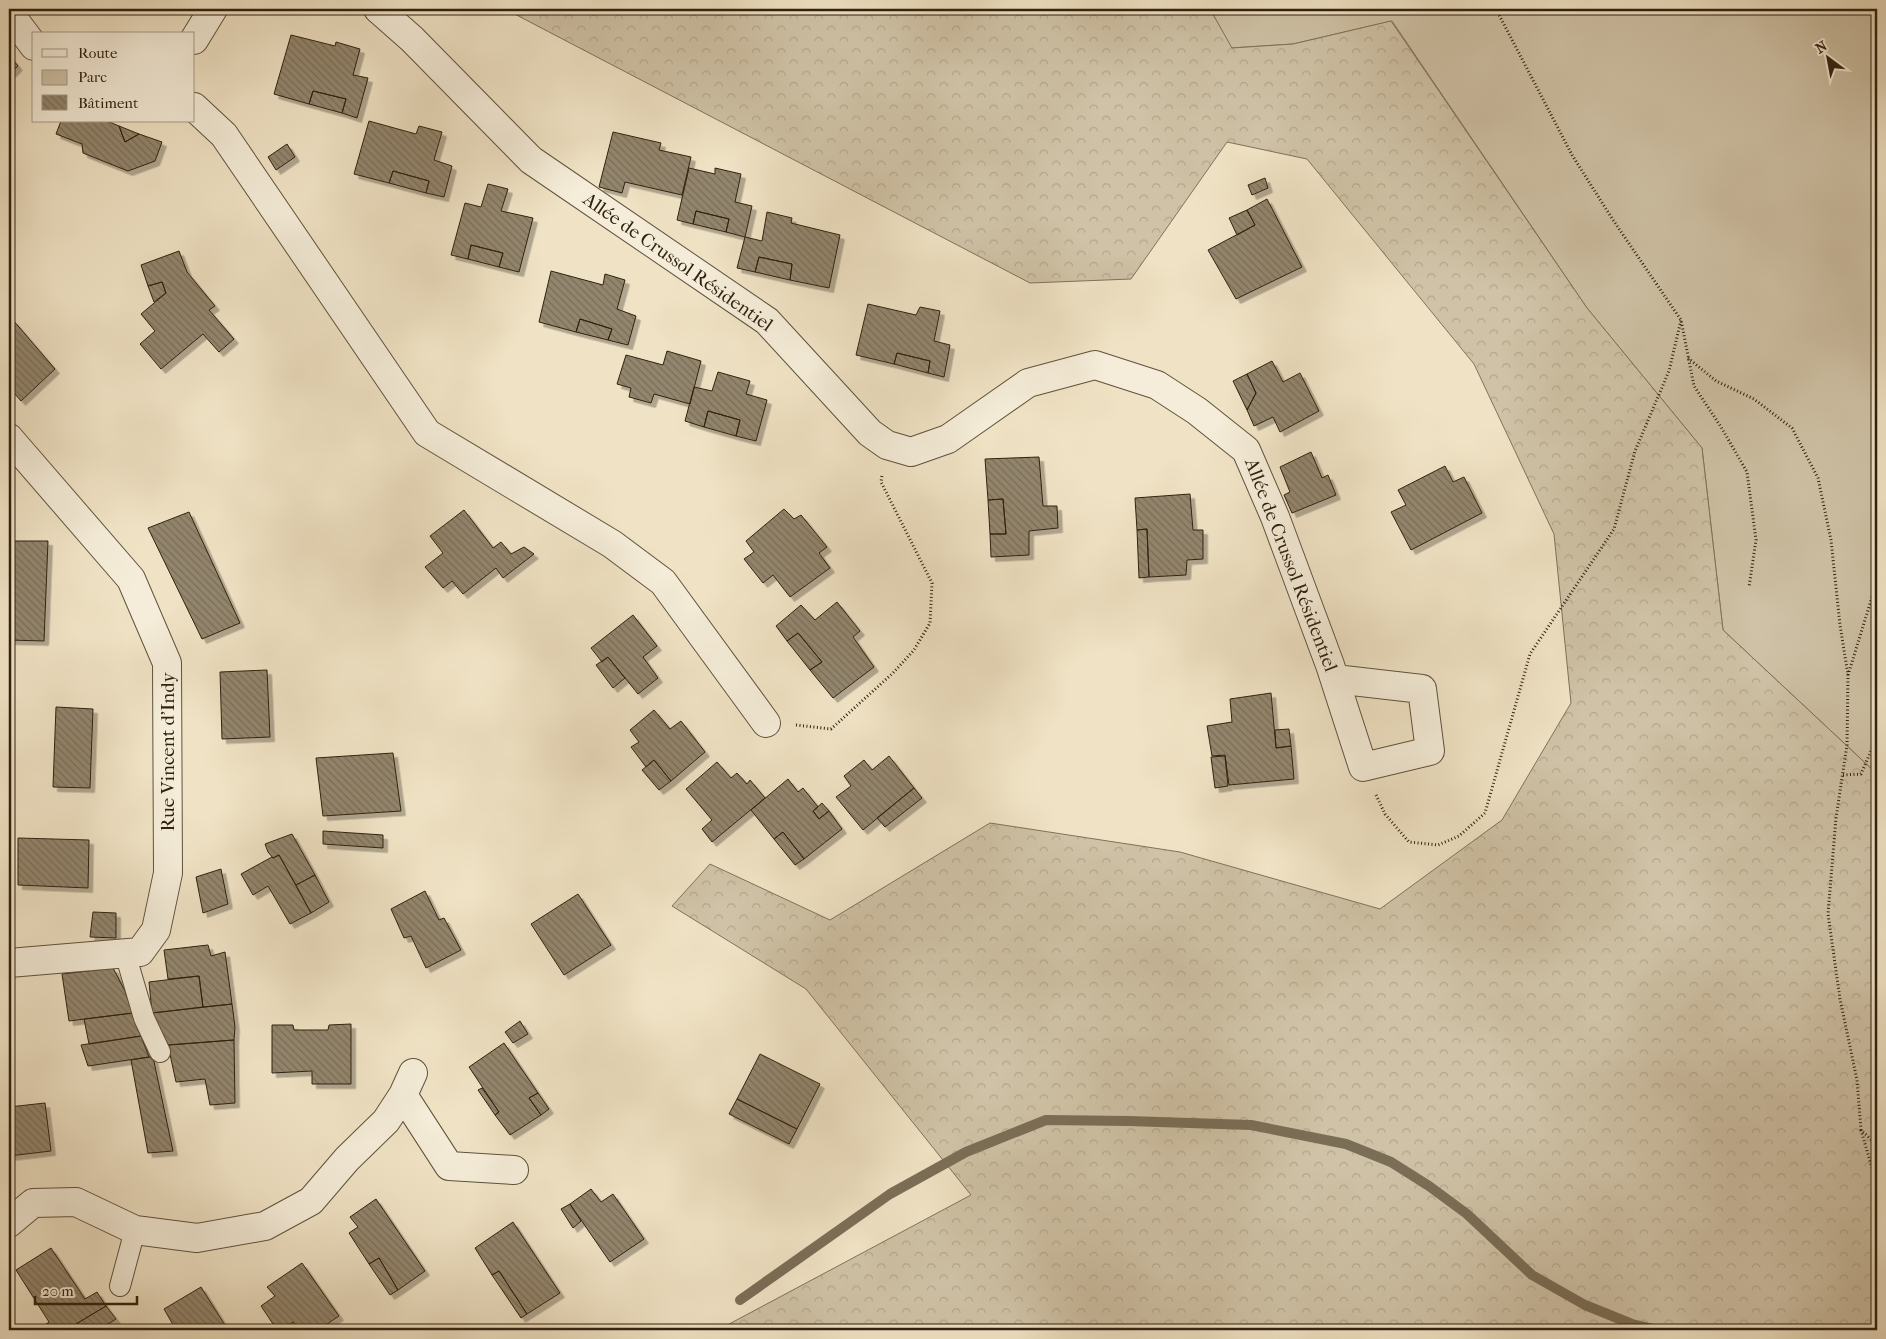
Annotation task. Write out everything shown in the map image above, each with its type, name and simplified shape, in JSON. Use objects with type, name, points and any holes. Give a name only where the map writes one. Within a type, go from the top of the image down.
[{"type":"street","points":[[195,38],[213,9]]},
{"type":"street","name":"Allée de Crussol Résidentiel","points":[[378,9],[412,39],[531,160],[767,321],[870,433],[887,445],[911,452],[948,439],[1028,383],[1096,365],[1157,385],[1197,410],[1246,450],[1275,517],[1335,679],[1363,767]]},
{"type":"street","points":[[9,13],[32,43]]},
{"type":"street","points":[[195,107],[224,135],[427,433],[612,544],[663,582],[766,722]]},
{"type":"street","name":"Rue Vincent d'Indy","points":[[9,438],[131,579],[167,664],[168,873],[156,930],[140,952],[9,963]]},
{"type":"street","points":[[1335,679],[1422,689],[1430,751],[1363,767]]},
{"type":"street","points":[[9,1223],[33,1203],[76,1202],[135,1230],[197,1238],[265,1226],[311,1201],[347,1159],[386,1121],[408,1084],[449,1166],[514,1170]]},
{"type":"lane","points":[[125,953],[144,1018],[160,1052]]},
{"type":"lane","points":[[120,1286],[135,1230]]},
{"type":"path","points":[[1496,9],[1572,155],[1612,220],[1681,320],[1694,386],[1747,472],[1756,540],[1749,587]]},
{"type":"path","points":[[1363,767],[1385,814],[1409,842],[1438,845],[1459,836],[1485,813],[1530,654],[1614,529],[1635,451],[1669,371],[1681,320]]},
{"type":"path","points":[[1688,358],[1716,381],[1754,400],[1792,428],[1818,478],[1831,540],[1840,625],[1848,676],[1847,746],[1836,818],[1828,914],[1840,999],[1857,1080],[1861,1130],[1877,1185]]},
{"type":"path","points":[[766,722],[832,728],[894,673],[914,650],[930,623],[932,583],[881,482],[887,445]]},
{"type":"path","points":[[1848,676],[1877,581]]},
{"type":"path","points":[[1843,775],[1861,774],[1877,737]]},
{"type":"path","points":[[1861,1130],[1877,1145]]},
{"type":"green space","points":[[505,9],[1210,9],[1232,48],[1293,44],[1391,21],[1587,308],[1702,448],[1723,630],[1877,774],[1877,1330],[718,1330],[971,1195],[806,989],[672,906],[710,864],[830,920],[990,823],[1180,852],[1380,909],[1502,820],[1571,703],[1554,534],[1474,364],[1307,159],[1227,142],[1131,279],[1030,283]]},
{"type":"green space","points":[[1210,9],[1877,9],[1877,774],[1723,630],[1702,448],[1587,308],[1392,21],[1293,44],[1231,48]]},
{"type":"building","points":[[291,35],[335,46],[336,42],[360,49],[353,75],[368,78],[357,118],[342,113],[346,99],[313,91],[309,104],[274,94]]},
{"type":"building","points":[[9,55],[18,66],[10,74],[9,72]]},
{"type":"building","points":[[313,91],[346,99],[342,113],[309,104]]},
{"type":"building","points":[[369,121],[416,134],[419,126],[442,132],[434,160],[452,166],[444,197],[426,193],[429,181],[393,171],[389,183],[354,174]]},
{"type":"building","points":[[61,122],[109,122],[119,126],[125,142],[139,134],[162,142],[155,161],[128,171],[83,153],[82,144],[56,134]]},
{"type":"building","points":[[119,126],[139,134],[125,142]]},
{"type":"building","points":[[613,132],[661,143],[659,150],[691,157],[682,195],[625,182],[622,193],[599,187]]},
{"type":"building","points":[[287,144],[295,157],[276,170],[268,157]]},
{"type":"building","points":[[689,168],[715,174],[715,168],[741,174],[735,202],[752,206],[745,237],[726,232],[729,219],[696,211],[693,224],[677,220]]},
{"type":"building","points":[[393,171],[429,181],[426,193],[389,183]]},
{"type":"building","points":[[1265,178],[1268,188],[1252,195],[1248,185]]},
{"type":"building","points":[[488,184],[508,189],[501,211],[533,218],[519,272],[499,267],[503,253],[471,245],[468,259],[451,255],[465,203],[481,207]]},
{"type":"building","points":[[1267,199],[1302,267],[1236,299],[1208,250],[1255,225],[1247,210]]},
{"type":"building","points":[[1247,210],[1255,225],[1237,235],[1229,218]]},
{"type":"building","points":[[696,211],[729,219],[726,232],[693,224]]},
{"type":"building","points":[[767,212],[792,218],[791,223],[840,235],[829,288],[790,280],[792,264],[759,257],[755,272],[737,268],[745,237],[762,241]]},
{"type":"building","points":[[471,245],[503,253],[499,267],[468,259]]},
{"type":"building","points":[[179,251],[187,272],[215,306],[209,310],[234,339],[219,352],[203,334],[161,369],[140,344],[155,331],[141,314],[166,293],[162,282],[148,286],[141,265]]},
{"type":"building","points":[[759,257],[792,264],[790,280],[755,272]]},
{"type":"building","points":[[551,271],[603,285],[605,274],[625,280],[617,309],[636,316],[628,345],[608,340],[612,329],[580,319],[576,332],[539,322]]},
{"type":"building","points":[[162,282],[166,293],[154,302],[148,286]]},
{"type":"building","points":[[868,304],[916,315],[920,307],[940,311],[934,341],[950,345],[944,377],[928,373],[930,361],[897,353],[894,364],[856,355]]},
{"type":"building","points":[[580,319],[612,329],[608,340],[576,332]]},
{"type":"building","points":[[13,320],[55,369],[21,401],[9,387],[9,324]]},
{"type":"building","points":[[667,351],[701,361],[690,404],[654,394],[651,403],[629,397],[631,388],[617,384],[626,355],[663,365]]},
{"type":"building","points":[[897,353],[930,361],[928,373],[894,364]]},
{"type":"building","points":[[1272,361],[1283,382],[1300,373],[1319,411],[1280,432],[1273,417],[1254,426],[1247,410],[1256,393],[1247,374]]},
{"type":"building","points":[[718,372],[750,381],[746,394],[767,400],[756,441],[736,436],[740,420],[708,411],[704,427],[685,421],[694,387],[712,391]]},
{"type":"building","points":[[1247,374],[1256,393],[1247,410],[1233,381]]},
{"type":"building","points":[[708,411],[740,420],[736,436],[704,427]]},
{"type":"building","points":[[1311,452],[1322,478],[1328,475],[1336,495],[1292,513],[1284,495],[1290,492],[1280,467]]},
{"type":"building","points":[[1039,457],[1043,506],[1057,506],[1058,528],[1029,531],[1029,555],[991,557],[990,534],[1006,534],[1003,499],[988,500],[985,459]]},
{"type":"building","points":[[1445,466],[1453,482],[1464,477],[1482,513],[1411,550],[1391,512],[1406,505],[1398,490]]},
{"type":"building","points":[[1190,494],[1193,530],[1203,530],[1203,559],[1187,560],[1186,575],[1149,577],[1147,529],[1137,530],[1135,498]]},
{"type":"building","points":[[1003,499],[1006,534],[990,534],[988,500]]},
{"type":"building","points":[[784,509],[794,519],[801,515],[827,547],[819,553],[830,568],[790,597],[773,575],[763,583],[744,559],[754,552],[746,541]]},
{"type":"building","points":[[464,510],[493,548],[501,542],[511,554],[524,547],[534,554],[503,578],[496,568],[463,594],[452,581],[443,588],[425,567],[443,553],[430,536]]},
{"type":"building","points":[[189,512],[240,623],[202,639],[148,528]]},
{"type":"building","points":[[1147,529],[1149,577],[1139,578],[1137,530]]},
{"type":"building","points":[[9,541],[48,541],[44,641],[9,640]]},
{"type":"building","points":[[837,602],[860,631],[853,637],[874,667],[833,698],[810,670],[822,662],[798,633],[787,641],[776,626],[801,605],[815,620]]},
{"type":"building","points":[[633,615],[657,646],[643,657],[658,678],[638,694],[608,657],[602,662],[591,648]]},
{"type":"building","points":[[798,633],[822,662],[810,670],[787,641]]},
{"type":"building","points":[[608,657],[625,678],[613,688],[596,665]]},
{"type":"building","points":[[267,670],[270,737],[222,739],[220,672]]},
{"type":"building","points":[[1271,693],[1276,748],[1291,746],[1294,779],[1229,785],[1225,755],[1212,756],[1207,726],[1232,722],[1230,699]]},
{"type":"building","points":[[56,707],[93,709],[90,788],[53,787]]},
{"type":"building","points":[[654,710],[670,729],[681,721],[705,752],[671,781],[654,760],[646,767],[631,747],[639,742],[630,730]]},
{"type":"building","points":[[1289,729],[1291,746],[1276,748],[1275,730]]},
{"type":"building","points":[[393,753],[401,811],[323,816],[316,758]]},
{"type":"building","points":[[889,756],[914,788],[863,830],[836,797],[851,786],[844,776],[864,760],[872,770]]},
{"type":"building","points":[[1225,756],[1228,786],[1215,788],[1211,757]]},
{"type":"building","points":[[654,760],[671,781],[659,790],[642,770]]},
{"type":"building","points":[[717,762],[731,778],[737,773],[747,784],[750,780],[765,798],[712,842],[702,829],[712,820],[686,789]]},
{"type":"building","points":[[788,779],[798,792],[803,788],[818,807],[813,811],[819,819],[829,811],[842,829],[804,859],[783,832],[774,839],[751,810]]},
{"type":"building","points":[[914,788],[922,798],[885,827],[877,818]]},
{"type":"building","points":[[822,803],[829,811],[819,819],[813,811]]},
{"type":"building","points":[[323,831],[383,835],[383,848],[323,844]]},
{"type":"building","points":[[783,832],[804,859],[795,865],[774,839]]},
{"type":"building","points":[[292,834],[315,875],[296,885],[279,855],[273,858],[265,844]]},
{"type":"building","points":[[18,838],[89,840],[88,888],[18,885]]},
{"type":"building","points":[[279,855],[311,913],[290,924],[268,886],[253,895],[241,874]]},
{"type":"building","points":[[221,869],[228,904],[203,913],[196,877]]},
{"type":"building","points":[[315,875],[329,902],[311,913],[296,885]]},
{"type":"building","points":[[425,891],[439,920],[444,918],[461,950],[426,968],[411,936],[404,938],[391,909]]},
{"type":"building","points":[[578,894],[611,945],[564,975],[531,924]]},
{"type":"building","points":[[93,912],[116,913],[116,938],[90,937]]},
{"type":"building","points":[[208,945],[211,956],[225,952],[232,1004],[203,1007],[199,976],[168,979],[164,950]]},
{"type":"building","points":[[113,968],[125,991],[133,1013],[69,1021],[62,974]]},
{"type":"building","points":[[199,976],[203,1007],[152,1013],[149,982]]},
{"type":"building","points":[[232,1004],[235,1027],[234,1040],[168,1045],[152,1013]]},
{"type":"building","points":[[133,1013],[141,1036],[89,1044],[84,1019]]},
{"type":"building","points":[[520,1021],[528,1034],[513,1043],[505,1032]]},
{"type":"building","points":[[351,1024],[351,1084],[312,1084],[312,1071],[272,1073],[272,1025],[293,1025],[294,1030],[328,1030],[329,1025]]},
{"type":"building","points":[[141,1036],[149,1057],[88,1066],[81,1045]]},
{"type":"building","points":[[234,1040],[235,1103],[210,1105],[205,1079],[176,1082],[168,1045]]},
{"type":"building","points":[[504,1043],[538,1093],[529,1098],[541,1115],[510,1135],[495,1115],[499,1112],[469,1067]]},
{"type":"building","points":[[760,1054],[820,1084],[797,1129],[737,1099]]},
{"type":"building","points":[[153,1057],[173,1151],[148,1153],[131,1060]]},
{"type":"building","points":[[482,1088],[499,1112],[495,1115],[478,1090]]},
{"type":"building","points":[[538,1093],[549,1109],[541,1115],[529,1098]]},
{"type":"building","points":[[737,1099],[797,1129],[789,1144],[729,1114]]},
{"type":"building","points":[[45,1103],[51,1151],[9,1156],[9,1107]]},
{"type":"building","points":[[591,1189],[601,1202],[613,1194],[644,1239],[610,1262],[570,1204]]},
{"type":"building","points":[[376,1199],[425,1271],[398,1290],[379,1258],[369,1264],[349,1233],[358,1227],[350,1217]]},
{"type":"building","points":[[570,1204],[581,1221],[573,1228],[561,1209]]},
{"type":"building","points":[[513,1222],[560,1293],[527,1314],[499,1271],[492,1275],[475,1248]]},
{"type":"building","points":[[51,1248],[85,1299],[97,1292],[106,1306],[66,1330],[44,1330],[42,1327],[49,1322],[16,1270]]},
{"type":"building","points":[[379,1258],[398,1290],[390,1295],[369,1264]]},
{"type":"building","points":[[302,1263],[339,1316],[318,1330],[298,1330],[293,1322],[281,1330],[277,1330],[261,1306],[275,1296],[267,1287]]},
{"type":"building","points":[[499,1271],[527,1314],[521,1318],[492,1275]]},
{"type":"building","points":[[201,1287],[228,1330],[176,1330],[164,1309]]},
{"type":"building","points":[[106,1306],[116,1319],[105,1326],[107,1330],[66,1330]]},
{"type":"waterway","points":[[740,1300],[890,1194],[966,1152],[1046,1120],[1129,1121],[1251,1125],[1346,1144],[1391,1162],[1429,1186],[1467,1214],[1532,1275],[1585,1305],[1632,1324],[1658,1330]]}]
